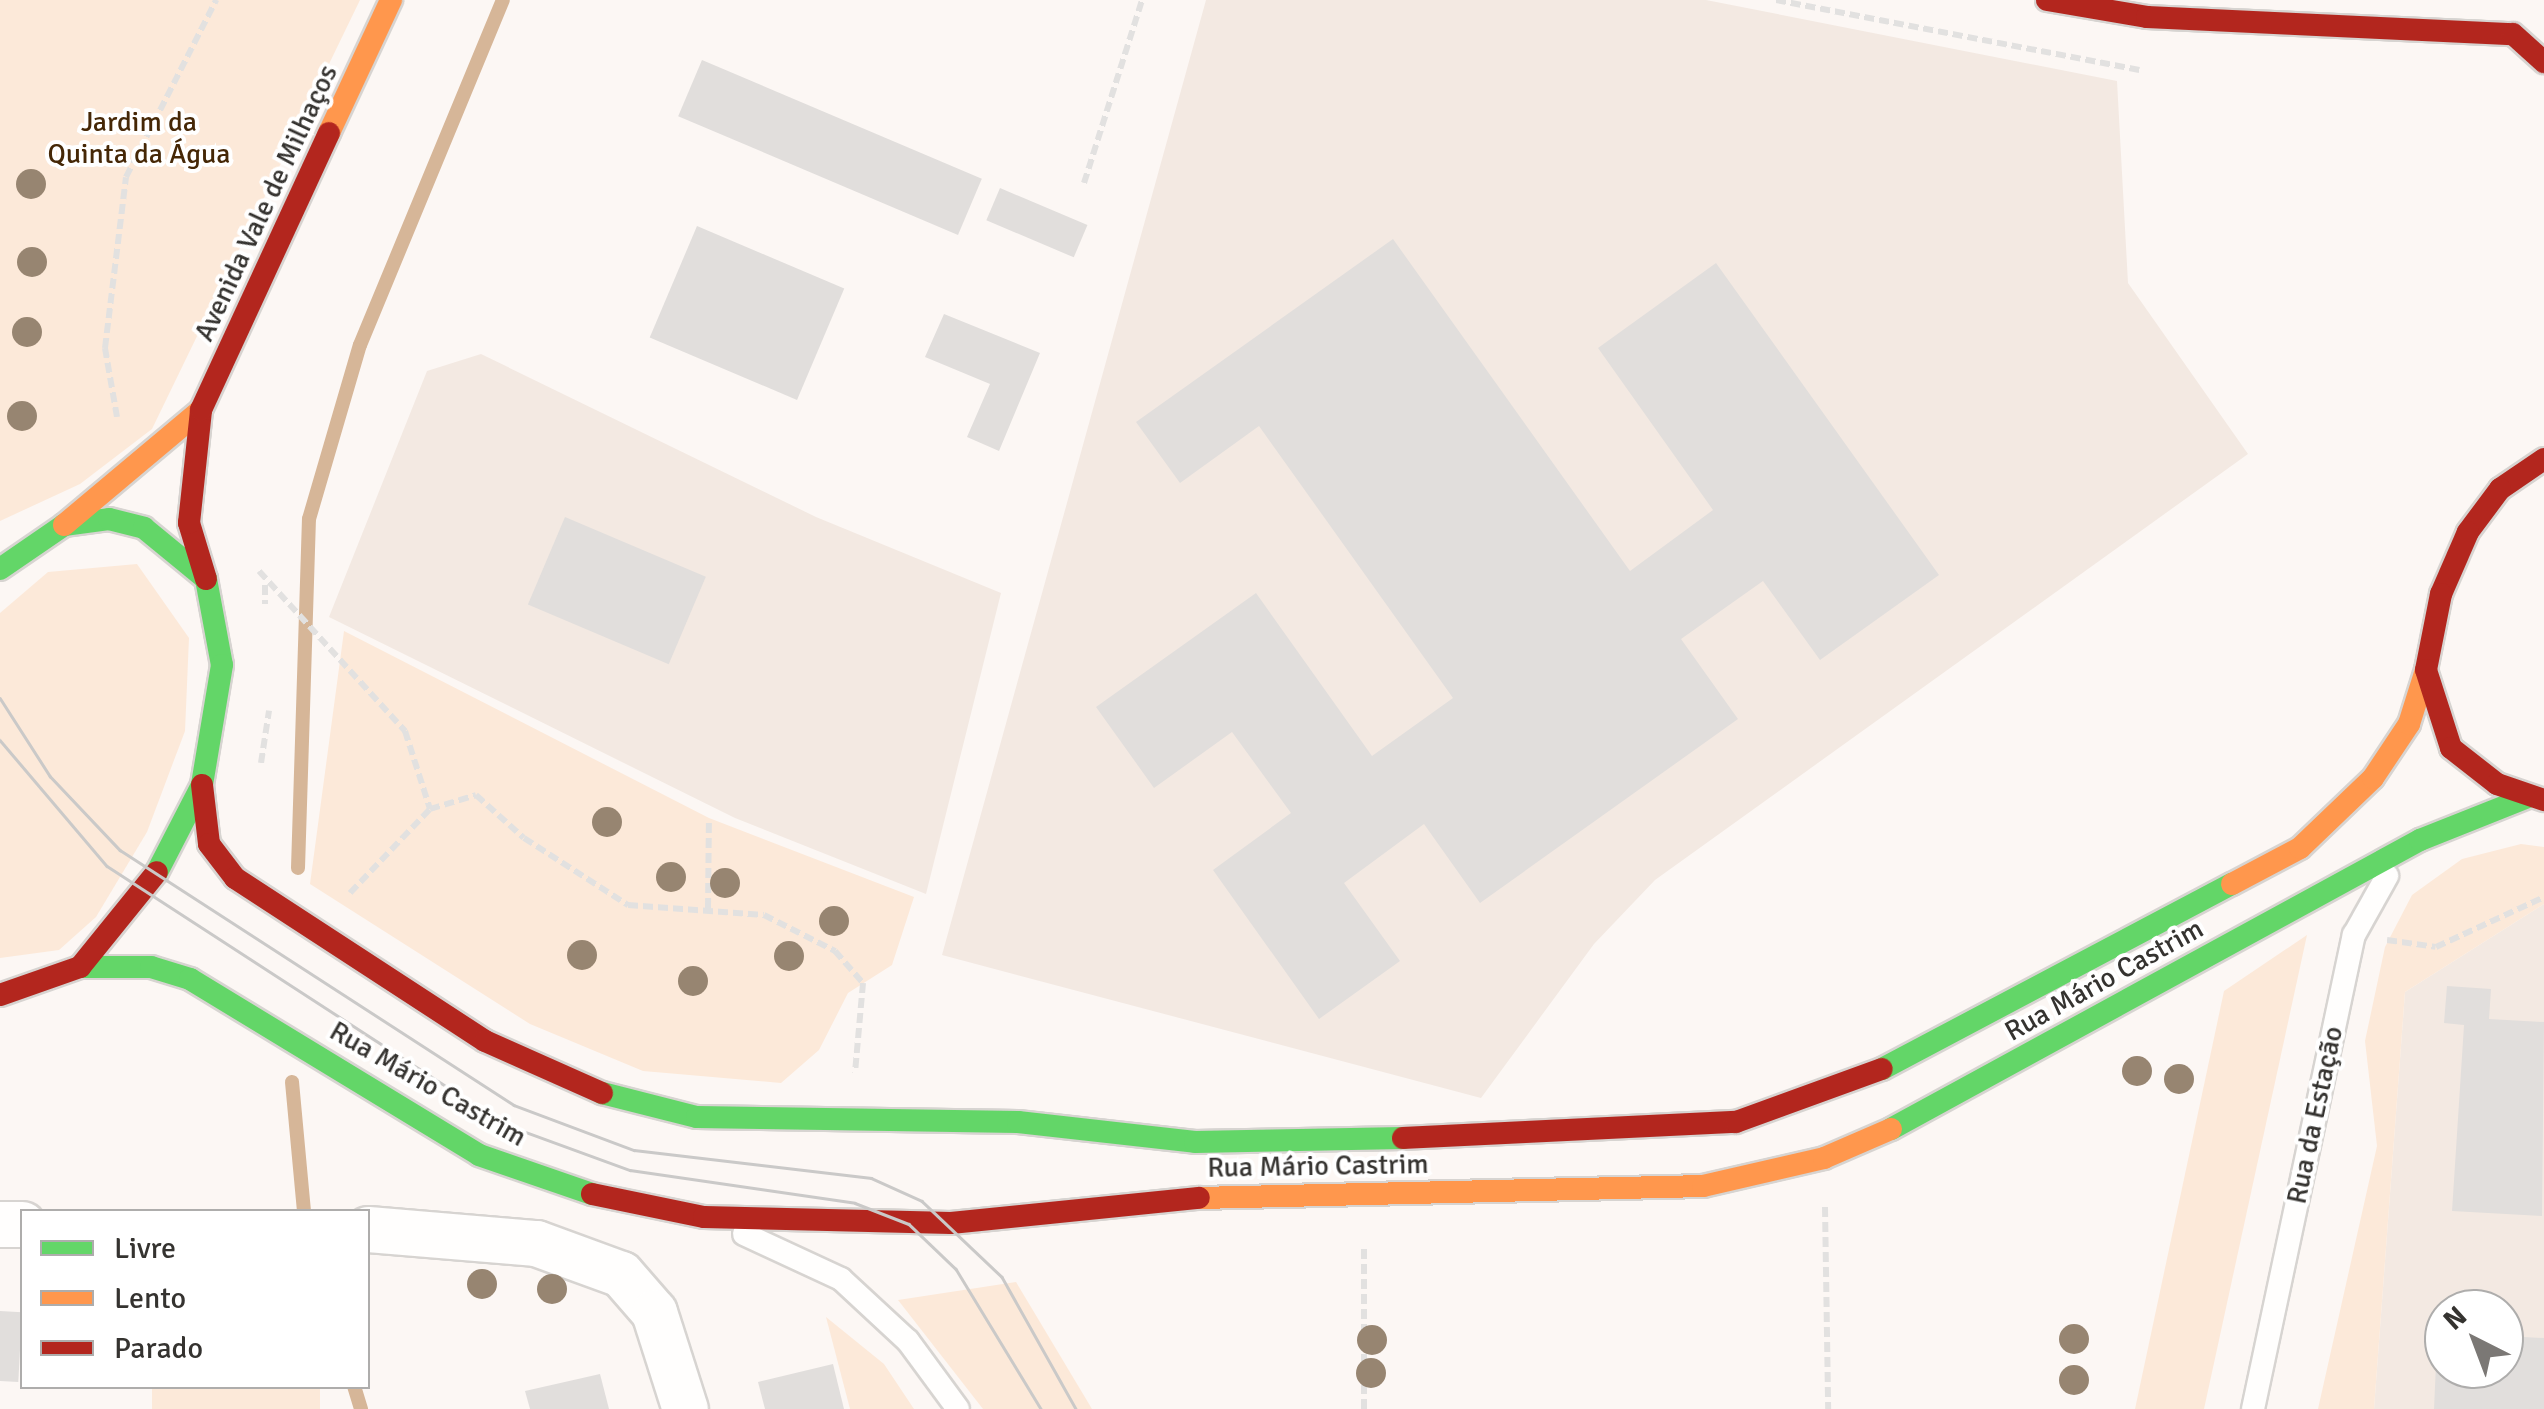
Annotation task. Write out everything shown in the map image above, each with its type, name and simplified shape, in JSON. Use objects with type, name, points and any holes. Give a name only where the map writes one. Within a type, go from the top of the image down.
[{"type":"street","name":"Avenida Vale de Milhaços","points":[[202,786],[222,665],[206,579],[189,522],[201,410],[388,10],[404,0]]},
{"type":"street","points":[[2047,0],[2147,18],[2513,34],[2544,62]]},
{"type":"street","points":[[2387,0],[2544,42]]},
{"type":"street","name":"Avenida Vale de Milhaços","points":[[64,524],[201,410]]},
{"type":"street","name":"Rua Mário Castrim","points":[[202,786],[210,844],[248,888],[485,1041],[623,1102],[697,1117],[1018,1122],[1194,1142],[1660,1132],[1736,1122],[1840,1091],[2300,848],[2372,778],[2408,724],[2426,670],[2441,594],[2468,532],[2500,489],[2544,458]]},
{"type":"street","points":[[0,569],[11,548],[64,524],[109,519],[144,528],[206,579]]},
{"type":"street","points":[[2426,670],[2451,748],[2536,798]]},
{"type":"street","points":[[0,995],[80,967],[146,892],[202,786]]},
{"type":"street","name":"Rua Mário Castrim","points":[[80,967],[151,967],[190,980],[479,1155],[622,1204],[704,1217],[937,1224],[1181,1198],[1609,1193],[1704,1186],[1824,1158],[1915,1119],[2420,840],[2536,798]]},
{"type":"street","points":[[370,1229],[464,1231],[585,1255],[621,1274],[654,1312],[685,1409]]},
{"type":"lane","name":"Rua da Estação","points":[[2253,1409],[2354,935],[2383,880],[2420,840]]},
{"type":"lane","points":[[704,1217],[841,1279],[908,1342],[958,1409]]},
{"type":"path","points":[[143,456],[117,417],[105,348],[120,208],[142,136],[216,0]]},
{"type":"path","points":[[1084,182],[1142,0]]},
{"type":"path","points":[[265,620],[265,585],[404,731],[430,809]]},
{"type":"path","points":[[258,776],[267,690]]},
{"type":"path","points":[[340,903],[430,809],[476,795],[628,905],[764,915],[836,951],[864,983],[852,1084],[871,1085]]},
{"type":"path","points":[[708,908],[710,818]]},
{"type":"path","points":[[1824,1158],[1828,1409]]},
{"type":"shaded area","points":[[1206,0],[1706,0],[2117,81],[2128,283],[2248,454],[1655,880],[1594,944],[1481,1098],[942,955]]},
{"type":"shaded area","points":[[481,354],[816,517],[1001,593],[926,894],[735,818],[329,617],[427,371]]},
{"type":"shaded area","points":[[2544,904],[2544,1409],[2374,1409],[2405,992]]},
{"type":"green space","name":"Jardim da Quinta da Água","points":[[0,0],[360,0],[152,429],[80,484],[0,521]]},
{"type":"green space","points":[[137,564],[189,638],[185,731],[147,832],[96,917],[59,950],[0,958],[0,613],[48,572]]},
{"type":"green space","points":[[344,631],[709,818],[914,897],[892,965],[848,993],[819,1050],[781,1083],[643,1071],[530,1024],[310,884]]},
{"type":"green space","points":[[2521,844],[2544,847],[2544,904],[2405,992],[2374,1409],[2318,1409],[2377,1146],[2365,1041],[2385,947],[2412,895],[2462,859]]},
{"type":"green space","points":[[2307,935],[2204,1409],[2135,1409],[2224,991]]},
{"type":"green space","points":[[1016,1282],[1092,1409],[983,1409],[898,1300]]},
{"type":"green space","points":[[826,1317],[884,1364],[914,1409],[850,1409]]},
{"type":"green space","points":[[152,1389],[320,1389],[320,1409],[152,1409]]},
{"type":"building","points":[[702,60],[982,179],[958,235],[678,116]]},
{"type":"building","points":[[1000,188],[1087,225],[1074,257],[986,220]]},
{"type":"building","points":[[697,226],[844,289],[797,400],[650,337]]},
{"type":"building","points":[[1393,239],[1630,571],[1713,510],[1598,348],[1716,263],[1939,575],[1820,660],[1763,581],[1681,639],[1738,719],[1480,903],[1424,824],[1344,883],[1400,961],[1319,1019],[1213,870],[1291,813],[1232,732],[1154,788],[1096,707],[1256,593],[1372,756],[1453,698],[1259,426],[1180,483],[1136,422]]},
{"type":"building","points":[[944,314],[1040,353],[999,451],[967,437],[990,384],[925,357]]},
{"type":"building","points":[[565,517],[706,577],[669,664],[528,604]]},
{"type":"building","points":[[2447,986],[2491,989],[2489,1019],[2544,1022],[2542,1216],[2452,1211],[2464,1025],[2444,1023]]},
{"type":"building","points":[[0,1311],[20,1312],[18,1382],[0,1381]]},
{"type":"building","points":[[2524,1337],[2544,1338],[2544,1409],[2434,1409],[2435,1389],[2524,1389]]},
{"type":"building","points":[[833,1364],[844,1409],[765,1409],[758,1382]]},
{"type":"building","points":[[600,1374],[609,1409],[530,1409],[525,1391]]},
{"type":"waterway","points":[[298,868],[309,519],[360,345],[503,0]]},
{"type":"waterway","points":[[292,1082],[304,1209]]},
{"type":"waterway","points":[[355,1389],[361,1409]]},
{"type":"tram line","points":[[0,698],[50,776],[120,850],[514,1105],[634,1150],[871,1178],[922,1201],[1002,1277],[1076,1409]]},
{"type":"tram line","points":[[0,740],[107,866],[504,1124],[630,1170],[855,1203],[909,1224],[956,1269],[1041,1409]]},
{"type":"traffic: fast","points":[[0,569],[64,525],[109,519],[144,528],[206,579],[222,665],[202,785],[157,872]]},
{"type":"traffic: fast","points":[[1891,1129],[2420,840],[2528,797]]},
{"type":"traffic: fast","points":[[1882,1069],[2232,884]]},
{"type":"traffic: fast","points":[[80,967],[151,967],[190,979],[479,1155],[592,1194]]},
{"type":"traffic: fast","points":[[602,1093],[697,1117],[1018,1122],[1195,1142],[1403,1138]]},
{"type":"traffic: slow","points":[[329,133],[391,0]]},
{"type":"traffic: slow","points":[[64,525],[201,410]]},
{"type":"traffic: slow","points":[[2232,884],[2300,848],[2373,778],[2409,724],[2426,670]]},
{"type":"traffic: slow","points":[[1199,1198],[1703,1186],[1824,1158],[1891,1129]]},
{"type":"traffic: jam","points":[[2047,0],[2147,17],[2513,34]]},
{"type":"traffic: jam","points":[[2513,34],[2544,62]]},
{"type":"traffic: jam","points":[[206,579],[189,523],[201,410],[329,133]]},
{"type":"traffic: jam","points":[[2544,459],[2500,489],[2468,532],[2441,594],[2426,670],[2451,748],[2497,784],[2544,800]]},
{"type":"traffic: jam","points":[[202,785],[209,844],[235,878],[485,1041],[602,1093]]},
{"type":"traffic: jam","points":[[0,995],[80,967],[157,872]]},
{"type":"traffic: jam","points":[[1403,1138],[1736,1122],[1882,1069]]},
{"type":"traffic: jam","points":[[592,1194],[704,1217],[951,1223],[1199,1198]]}]
